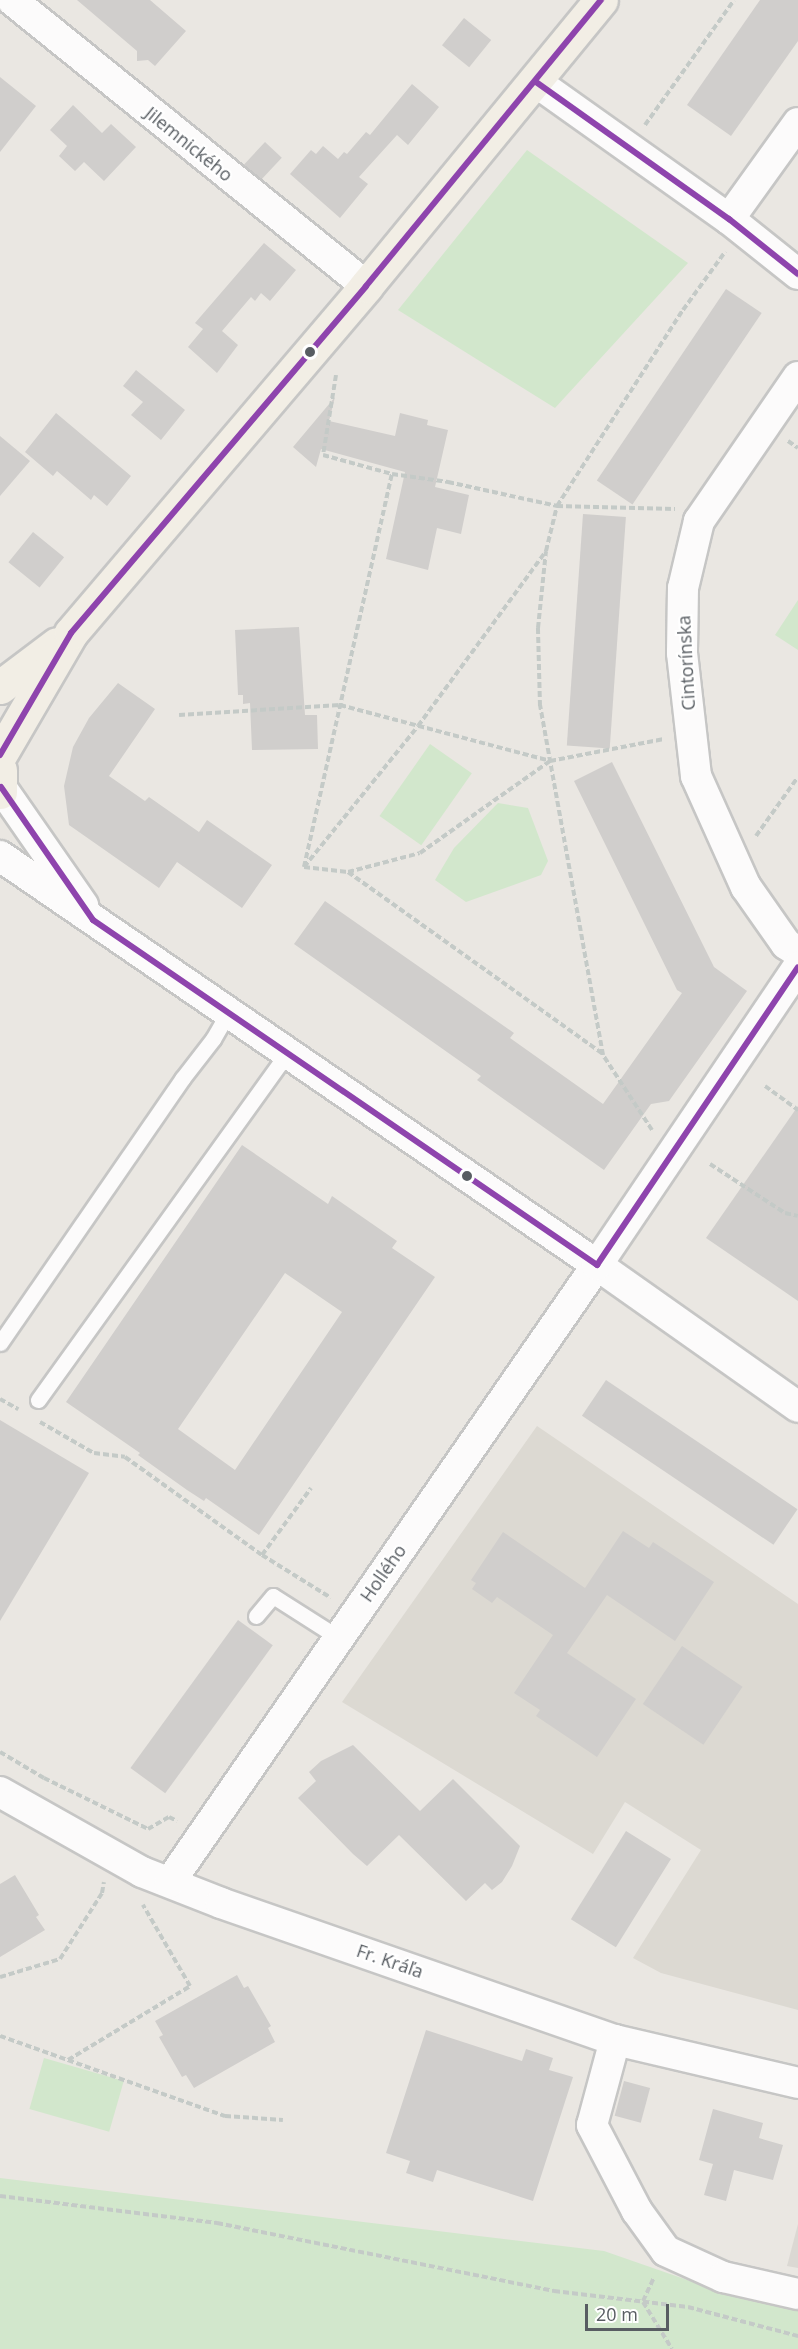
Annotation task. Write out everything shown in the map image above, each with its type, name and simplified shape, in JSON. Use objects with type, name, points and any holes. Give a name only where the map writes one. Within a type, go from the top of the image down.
[{"type":"main road","points":[[0,755],[71,633],[366,286],[536,82],[601,0]]},
{"type":"main road","points":[[0,687],[71,633]]},
{"type":"street","name":"Jilemnického","points":[[12,0],[366,286]]},
{"type":"street","points":[[536,82],[735,224],[798,274]]},
{"type":"street","points":[[735,224],[798,123]]},
{"type":"street","name":"Cintorínska","points":[[798,377],[699,521],[683,588],[682,653],[696,776],[746,887],[786,944],[798,952]]},
{"type":"street","points":[[0,783],[93,920]]},
{"type":"street","points":[[0,856],[597,1265],[798,1407]]},
{"type":"street","name":"Hollého","points":[[170,1882],[597,1265],[798,967]]},
{"type":"street","name":"Fr. Kráľa","points":[[0,1792],[142,1872],[221,1904],[615,2040],[798,2083]]},
{"type":"street","points":[[615,2040],[592,2125],[637,2211],[666,2251],[723,2277],[798,2294]]},
{"type":"lane","points":[[0,1343],[182,1078],[213,1039],[228,1013]]},
{"type":"lane","points":[[38,1400],[287,1053]]},
{"type":"lane","points":[[256,1616],[273,1596],[339,1638]]},
{"type":"path","points":[[628,148],[734,0]]},
{"type":"path","points":[[603,1055],[540,706],[538,628],[546,551],[557,506],[683,310],[735,224]]},
{"type":"path","points":[[336,375],[323,455],[392,474],[448,482],[557,506],[678,509]]},
{"type":"path","points":[[787,441],[798,448]]},
{"type":"path","points":[[304,867],[392,474]]},
{"type":"path","points":[[304,867],[418,726],[546,551]]},
{"type":"path","points":[[178,715],[340,705],[550,761]]},
{"type":"path","points":[[304,867],[348,872],[420,854],[550,761],[691,733]]},
{"type":"path","points":[[736,864],[798,777]]},
{"type":"path","points":[[348,872],[603,1055],[653,1131]]},
{"type":"path","points":[[765,1086],[798,1110]]},
{"type":"path","points":[[711,1164],[785,1214],[798,1216]]},
{"type":"path","points":[[0,1400],[19,1410]]},
{"type":"path","points":[[38,1421],[94,1453],[125,1457],[262,1555],[338,1602]]},
{"type":"path","points":[[262,1555],[311,1488]]},
{"type":"path","points":[[0,1752],[44,1778],[148,1829],[169,1817],[179,1823]]},
{"type":"path","points":[[0,1977],[60,1959],[102,1893],[104,1881]]},
{"type":"path","points":[[68,2060],[190,1986],[139,1897]]},
{"type":"path","points":[[0,2036],[225,2116],[283,2120]]},
{"type":"path","points":[[0,2196],[217,2223],[554,2291],[688,2307],[798,2337]]},
{"type":"path","points":[[642,2301],[672,2349]]},
{"type":"shaded area","points":[[537,1426],[798,1604],[798,2010],[661,1973],[633,1958],[701,1850],[625,1802],[593,1854],[342,1702]]},
{"type":"shaded area","points":[[798,2224],[798,2268],[787,2266]]},
{"type":"green space","points":[[527,150],[688,263],[555,408],[398,310]]},
{"type":"green space","points":[[798,600],[798,650],[775,635]]},
{"type":"green space","points":[[430,744],[472,773],[421,845],[380,816]]},
{"type":"green space","points":[[498,803],[528,808],[548,861],[541,875],[466,902],[435,880],[454,848]]},
{"type":"green space","points":[[44,2058],[124,2081],[109,2132],[29,2109]]},
{"type":"green space","points":[[0,2178],[604,2251],[696,2283],[798,2304],[798,2349],[0,2349]]},
{"type":"building","points":[[77,0],[150,0],[186,31],[155,66],[148,60],[137,61],[137,51]]},
{"type":"building","points":[[760,0],[798,0],[798,41],[731,136],[687,105]]},
{"type":"building","points":[[464,18],[491,40],[469,67],[442,45]]},
{"type":"building","points":[[0,77],[36,106],[0,152]]},
{"type":"building","points":[[412,84],[439,107],[408,145],[397,135],[359,177],[368,184],[340,218],[290,174],[311,150],[316,154],[323,146],[338,159],[344,152],[347,154],[366,132],[370,135]]},
{"type":"building","points":[[73,105],[102,133],[111,124],[136,147],[104,181],[84,162],[75,171],[59,156],[67,146],[50,130]]},
{"type":"building","points":[[265,142],[282,158],[261,180],[244,165]]},
{"type":"building","points":[[264,243],[296,270],[270,301],[261,293],[255,301],[251,297],[222,331],[238,345],[217,373],[188,347],[203,329],[195,323]]},
{"type":"building","points":[[726,289],[762,313],[632,505],[597,481]]},
{"type":"building","points":[[136,370],[185,410],[161,440],[131,415],[143,402],[123,386]]},
{"type":"building","points":[[335,397],[329,421],[395,436],[400,413],[428,420],[427,425],[448,430],[435,487],[469,495],[461,534],[437,528],[428,570],[386,559],[405,472],[321,449],[316,467],[293,447]]},
{"type":"building","points":[[56,413],[131,476],[107,506],[94,495],[91,500],[57,471],[53,476],[25,452]]},
{"type":"building","points":[[0,436],[30,461],[0,496]]},
{"type":"building","points":[[583,514],[626,517],[610,748],[567,745]]},
{"type":"building","points":[[33,532],[64,557],[40,587],[8,562]]},
{"type":"building","points":[[299,627],[305,715],[317,715],[318,749],[252,750],[250,703],[243,704],[243,695],[238,695],[235,630]]},
{"type":"building","points":[[118,683],[155,709],[109,776],[145,801],[149,797],[199,832],[207,820],[272,865],[242,908],[177,862],[159,888],[69,825],[64,786],[73,747],[89,718]]},
{"type":"building","points":[[612,762],[714,967],[747,991],[669,1101],[651,1104],[604,1170],[477,1080],[481,1076],[294,944],[325,901],[514,1033],[510,1038],[603,1104],[682,993],[677,990],[574,781]]},
{"type":"building","points":[[798,1106],[798,1301],[706,1238]]},
{"type":"building","points":[[242,1145],[328,1204],[332,1196],[397,1241],[392,1248],[435,1277],[259,1535],[206,1498],[204,1501],[187,1490],[138,1455],[140,1453],[66,1402]],"holes":[[[285,1273],[342,1312],[235,1470],[178,1429]]]},
{"type":"building","points":[[606,1380],[798,1509],[773,1545],[582,1416]]},
{"type":"building","points":[[0,1420],[89,1473],[0,1621]]},
{"type":"building","points":[[623,1531],[649,1548],[653,1542],[714,1582],[675,1641],[607,1595],[567,1653],[636,1699],[597,1757],[536,1716],[540,1710],[514,1693],[553,1635],[497,1597],[492,1603],[472,1589],[476,1583],[471,1580],[503,1532],[585,1588]]},
{"type":"building","points":[[238,1620],[273,1645],[165,1793],[130,1768]]},
{"type":"building","points":[[682,1646],[743,1687],[703,1745],[643,1704]]},
{"type":"building","points":[[353,1745],[420,1811],[453,1779],[520,1846],[502,1882],[492,1890],[485,1883],[466,1901],[399,1835],[367,1866],[353,1854],[298,1798],[316,1781],[309,1772],[321,1761]]},
{"type":"building","points":[[626,1831],[671,1859],[616,1947],[571,1919]]},
{"type":"building","points":[[15,1875],[39,1915],[36,1917],[45,1930],[0,1957],[0,1884]]},
{"type":"building","points":[[237,1975],[244,1988],[248,1986],[271,2026],[268,2028],[275,2042],[194,2088],[186,2075],[182,2077],[159,2037],[163,2035],[155,2021]]},
{"type":"building","points":[[426,2030],[522,2061],[526,2049],[553,2058],[549,2070],[573,2077],[533,2201],[437,2170],[433,2182],[406,2173],[410,2161],[386,2153]]},
{"type":"building","points":[[624,2081],[650,2088],[641,2123],[615,2116]]},
{"type":"building","points":[[713,2109],[763,2123],[759,2138],[783,2145],[773,2180],[734,2170],[726,2201],[704,2195],[713,2164],[699,2160]]},
{"type":"transit line","points":[[0,755],[71,633],[366,286],[601,0]]},
{"type":"transit line","points":[[536,82],[729,219],[798,274]]},
{"type":"transit line","points":[[1,787],[93,920],[597,1265]]},
{"type":"transit line","points":[[597,1265],[798,967]]}]
